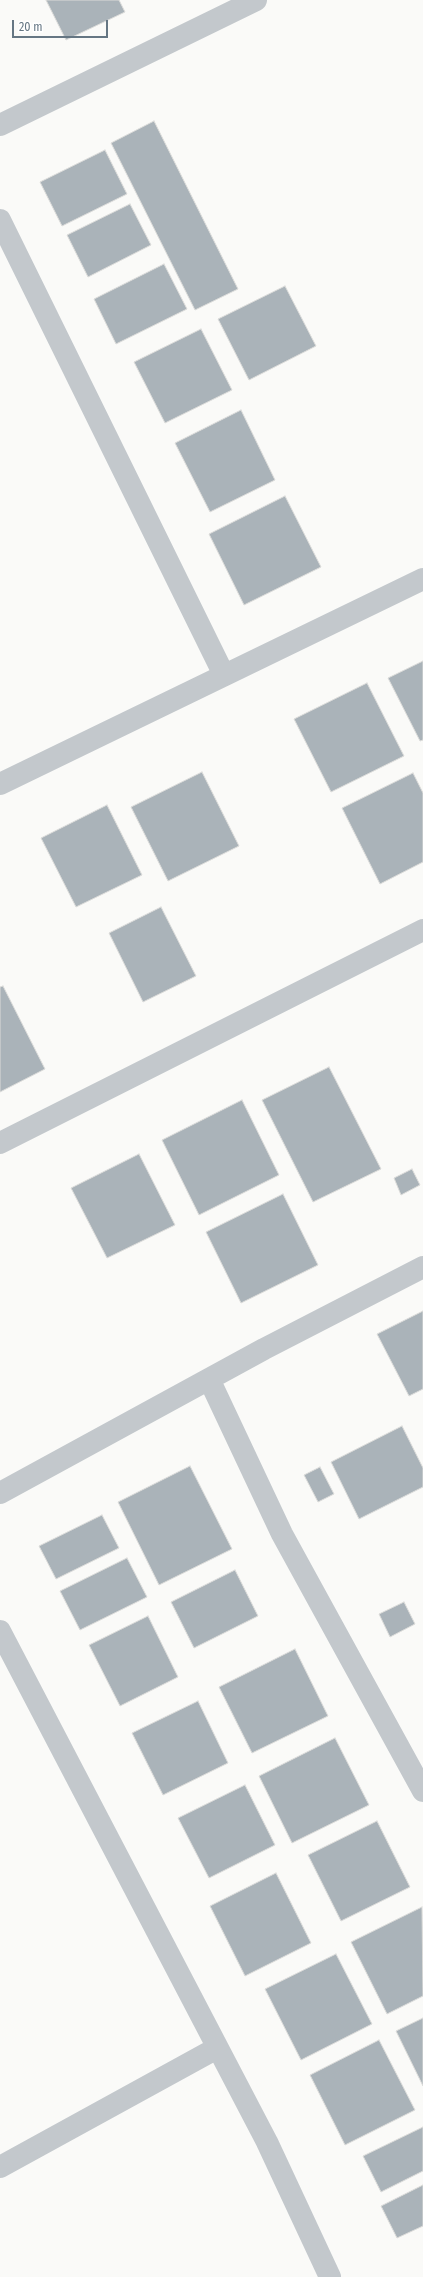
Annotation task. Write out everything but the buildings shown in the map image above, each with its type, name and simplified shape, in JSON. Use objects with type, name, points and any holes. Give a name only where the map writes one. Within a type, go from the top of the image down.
[{"type":"street","points":[[0,125],[256,0]]},
{"type":"street","points":[[0,220],[224,675]]},
{"type":"street","points":[[0,784],[423,579]]},
{"type":"street","points":[[0,1143],[423,930]]},
{"type":"street","points":[[0,1493],[209,1379],[423,1268]]},
{"type":"street","points":[[209,1379],[282,1534],[422,1787]]},
{"type":"street","points":[[0,1630],[267,2142],[330,2277]]},
{"type":"street","points":[[0,2167],[217,2048]]}]
